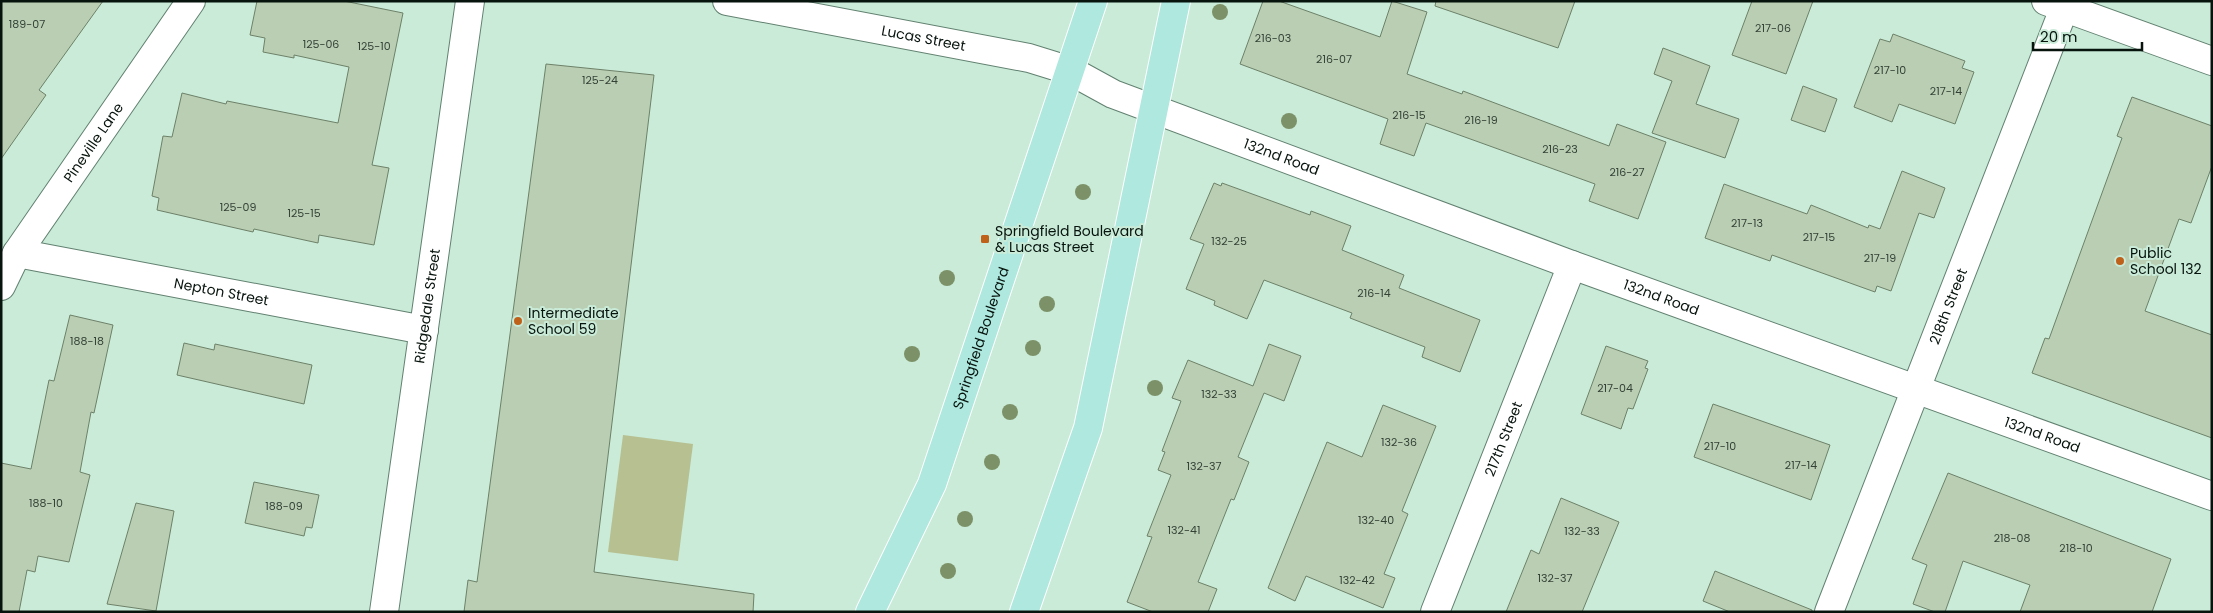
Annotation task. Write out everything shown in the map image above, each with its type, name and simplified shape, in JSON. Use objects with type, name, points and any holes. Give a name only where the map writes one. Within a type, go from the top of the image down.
[{"type":"main road","name":"Springfield Boulevard","points":[[870,612],[932,484],[1071,72],[1093,1]]},
{"type":"main road","points":[[1024,612],[1088,428],[1176,1]]},
{"type":"street","name":"Pineville Lane","points":[[1,286],[17,253],[191,1]]},
{"type":"street","name":"Ridgedale Street","points":[[384,612],[470,1]]},
{"type":"street","name":"Lucas Street","points":[[727,1],[1030,58],[1071,72],[1113,94]]},
{"type":"street","points":[[2059,3],[2212,61]]},
{"type":"street","name":"218th Street","points":[[1829,612],[1916,388],[2059,3]]},
{"type":"street","name":"132nd Road","points":[[1113,94],[1572,265],[2212,496]]},
{"type":"street","name":"Nepton Street","points":[[17,253],[424,330]]},
{"type":"street","name":"217th Street","points":[[1435,612],[1572,265]]},
{"type":"green space","points":[[623,435],[693,444],[678,561],[608,552]]},
{"type":"building","points":[[1,1],[103,1],[39,90],[46,95],[1,159]]},
{"type":"building","points":[[257,1],[344,1],[403,13],[372,165],[389,168],[374,245],[319,235],[318,243],[254,229],[253,232],[157,210],[159,198],[152,196],[163,136],[172,137],[182,93],[226,104],[227,101],[338,123],[349,67],[294,55],[294,58],[263,52],[265,38],[250,35]]},
{"type":"building","points":[[1263,1],[1279,1],[1380,37],[1392,1],[1427,12],[1407,74],[1462,94],[1463,91],[1609,146],[1617,124],[1666,142],[1638,219],[1589,201],[1595,184],[1426,123],[1414,156],[1380,144],[1388,119],[1240,64]]},
{"type":"building","points":[[1436,1],[1575,1],[1558,48],[1435,6]]},
{"type":"building","points":[[1752,1],[1813,1],[1786,74],[1732,55]]},
{"type":"building","points":[[1893,34],[1965,61],[1962,68],[1974,72],[1955,124],[1899,104],[1892,122],[1854,107],[1880,39],[1890,42]]},
{"type":"building","points":[[1663,48],[1710,66],[1696,104],[1739,119],[1725,158],[1652,133],[1672,81],[1654,74]]},
{"type":"building","points":[[546,64],[654,75],[594,572],[754,594],[753,612],[464,612],[468,580],[477,582]]},
{"type":"building","points":[[1803,86],[1837,99],[1825,132],[1791,120]]},
{"type":"building","name":"Public School 132","points":[[2132,97],[2212,126],[2212,166],[2191,223],[2179,219],[2145,311],[2212,335],[2212,438],[2032,373],[2045,338],[2049,339],[2122,138],[2117,136]]},
{"type":"building","points":[[1902,171],[1945,188],[1934,218],[1919,213],[1891,291],[1877,286],[1875,292],[1772,255],[1770,261],[1705,238],[1724,184],[1807,214],[1811,205],[1868,228],[1869,225],[1880,229]]},
{"type":"building","points":[[1214,183],[1221,186],[1222,183],[1310,215],[1311,211],[1351,226],[1342,250],[1404,275],[1399,288],[1480,320],[1460,372],[1422,357],[1425,347],[1350,318],[1352,313],[1264,280],[1247,319],[1214,305],[1215,301],[1186,289],[1204,244],[1190,239]]},
{"type":"building","points":[[70,315],[113,325],[94,413],[91,412],[80,472],[90,475],[69,562],[38,556],[35,572],[27,570],[19,612],[1,612],[1,463],[31,469],[49,380],[54,381]]},
{"type":"building","points":[[184,343],[214,350],[215,344],[312,365],[304,404],[177,375]]},
{"type":"building","points":[[1269,344],[1301,356],[1284,401],[1264,393],[1238,457],[1249,462],[1234,500],[1231,499],[1198,582],[1217,589],[1208,612],[1153,612],[1127,602],[1152,537],[1147,536],[1171,475],[1158,470],[1165,452],[1162,451],[1181,401],[1172,398],[1188,360],[1253,386]]},
{"type":"building","points":[[1606,346],[1648,361],[1645,368],[1648,369],[1633,409],[1628,408],[1621,429],[1581,414]]},
{"type":"building","points":[[1713,404],[1830,445],[1811,500],[1694,457]]},
{"type":"building","points":[[1383,405],[1436,426],[1402,511],[1408,514],[1384,574],[1395,578],[1383,608],[1306,576],[1295,601],[1268,588],[1327,442],[1362,457]]},
{"type":"building","points":[[1948,473],[2171,559],[2152,612],[2020,612],[2030,585],[1963,561],[1945,612],[1935,612],[1913,604],[1927,565],[1912,559]]},
{"type":"building","points":[[254,482],[319,495],[312,528],[306,527],[304,536],[245,523]]},
{"type":"building","points":[[1561,498],[1619,522],[1582,612],[1506,612],[1531,550],[1539,554]]},
{"type":"building","points":[[136,503],[174,511],[156,611],[107,604]]},
{"type":"building","points":[[1715,571],[1812,610],[1812,612],[1730,612],[1703,601]]},
{"type":"place","name":"Springfield Boulevard & Lucas Street","points":[[985,239]]},
{"type":"place","name":"Public School 132","points":[[2120,261]]},
{"type":"place","name":"Intermediate School 59","points":[[518,321]]}]
